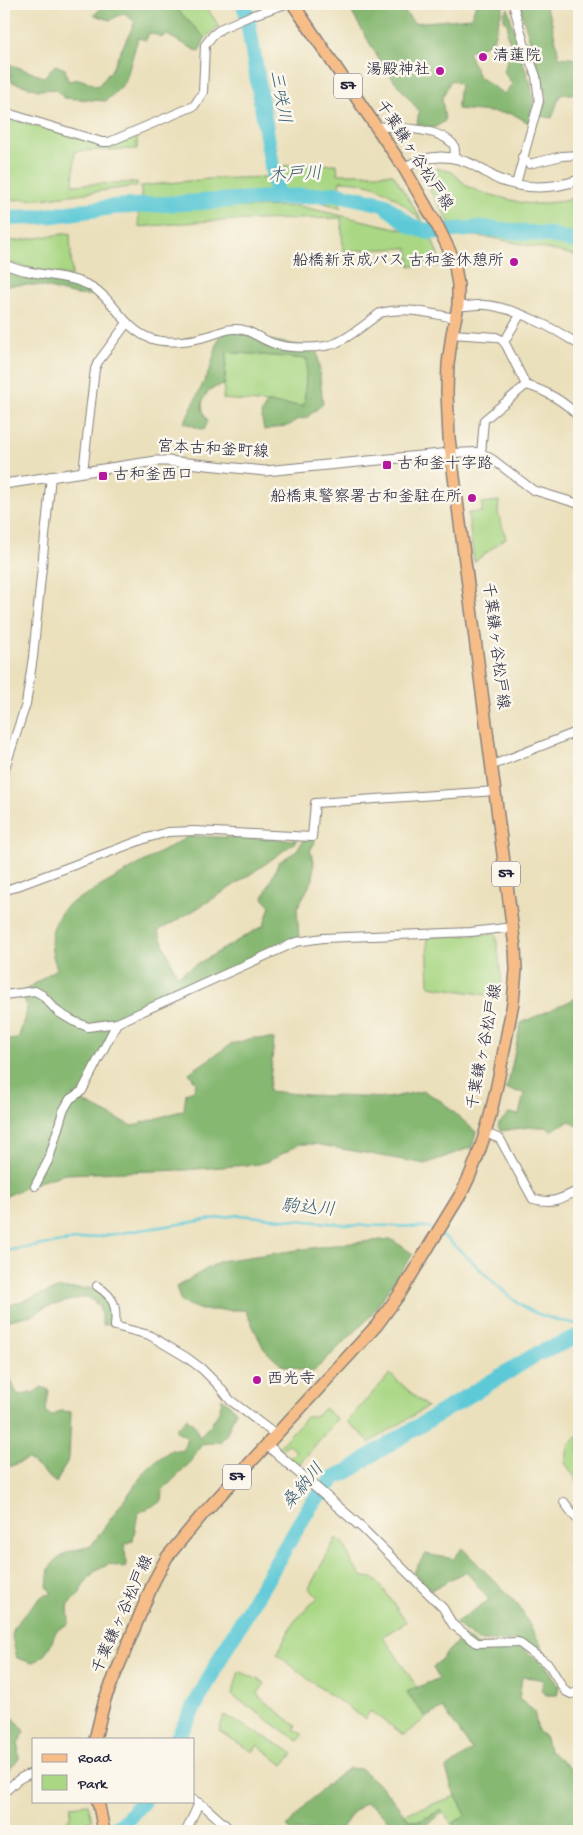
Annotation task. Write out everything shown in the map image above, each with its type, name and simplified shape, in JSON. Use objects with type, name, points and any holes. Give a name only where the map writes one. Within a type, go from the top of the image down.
[{"type":"main road","name":"千葉鎌ヶ谷松戸線","points":[[95,1738],[105,1699],[154,1581],[167,1557],[202,1515],[376,1325],[401,1292],[446,1219],[470,1176],[486,1133],[513,1003],[516,970],[513,927],[451,452],[446,392],[452,334],[458,306],[456,270],[447,243],[404,168],[293,4]]},
{"type":"main road","points":[[98,1802],[104,1831]]},
{"type":"street","points":[[4,112],[102,142],[109,142],[194,106],[203,92],[206,45],[213,35],[222,28],[247,17],[286,4]]},
{"type":"street","points":[[513,4],[539,88],[539,101],[516,184]]},
{"type":"street","points":[[375,126],[435,134],[451,143],[455,149],[454,158]]},
{"type":"street","points":[[522,157],[529,164],[562,156],[579,155]]},
{"type":"street","points":[[404,168],[412,163],[428,158],[454,158],[477,167],[501,180],[516,184],[542,188],[561,186],[579,180]]},
{"type":"street","points":[[4,264],[24,271],[69,278],[91,286],[100,292],[127,323],[149,338],[159,341],[207,337],[232,328],[246,329],[270,343],[281,346],[296,347],[335,344],[380,313],[388,311],[413,311],[456,318]]},
{"type":"street","points":[[458,306],[496,306],[562,332],[579,345]]},
{"type":"street","points":[[504,342],[520,315]]},
{"type":"street","points":[[83,472],[95,369],[98,362],[127,323]]},
{"type":"street","points":[[452,334],[496,337],[504,342],[526,385],[549,394],[575,412],[579,418]]},
{"type":"street","points":[[481,454],[485,418],[526,385]]},
{"type":"street","points":[[451,452],[481,454],[492,459],[533,490],[579,504]]},
{"type":"street","name":"宮本古和釜町線","points":[[4,484],[162,461],[265,471],[451,452]]},
{"type":"street","points":[[4,771],[26,704],[36,628],[51,476]]},
{"type":"street","points":[[493,764],[579,730]]},
{"type":"street","points":[[4,891],[168,832],[312,837],[315,803],[496,791]]},
{"type":"street","points":[[4,995],[35,990],[58,1012],[88,1027],[117,1023],[296,942],[323,938],[471,932],[513,927]]},
{"type":"street","points":[[35,1186],[49,1159],[63,1111],[70,1099],[82,1091],[117,1023]]},
{"type":"street","points":[[486,1133],[500,1140],[533,1199],[545,1202],[561,1199],[579,1190]]},
{"type":"street","points":[[97,1286],[109,1294],[116,1311],[115,1326],[149,1335],[186,1356],[219,1386],[230,1400],[276,1435]]},
{"type":"street","points":[[267,1445],[359,1525],[443,1608],[453,1625],[477,1643],[518,1642],[549,1665],[565,1691],[571,1694],[579,1692]]},
{"type":"street","points":[[564,1502],[579,1522]]},
{"type":"street","points":[[4,1794],[13,1783],[26,1774],[32,1772]]},
{"type":"street","points":[[186,1831],[196,1802],[232,1831]]},
{"type":"green space","points":[[101,4],[172,4],[205,38],[199,52],[165,34],[163,37],[149,33],[146,40],[138,38],[125,83],[106,101],[64,98],[56,89],[38,90],[12,82],[9,64],[44,77],[55,65],[65,69],[68,81],[79,79],[98,86],[111,71],[135,22],[124,13],[110,20],[94,15],[101,8]]},
{"type":"green space","points":[[172,4],[204,4],[219,26],[205,38]]},
{"type":"green space","points":[[347,4],[399,4],[414,23],[471,18],[476,4],[504,4],[492,43],[468,52],[479,77],[504,94],[512,84],[504,72],[511,44],[507,35],[508,24],[504,21],[504,13],[508,8],[520,56],[531,84],[533,101],[529,123],[513,114],[457,109],[460,84],[451,80],[442,98],[445,121],[434,128],[417,124],[419,111],[384,68]]},
{"type":"green space","points":[[519,4],[544,4],[551,19],[559,57],[579,59],[579,93],[560,95],[552,118],[540,116],[547,98]]},
{"type":"green space","points":[[4,117],[106,146],[137,135],[137,149],[75,151],[73,185],[137,182],[137,186],[41,199],[4,200]]},
{"type":"green space","points":[[337,164],[338,174],[393,174],[423,222],[395,197],[377,187],[354,182],[340,181],[338,194],[341,208],[300,196],[279,199],[275,166]]},
{"type":"green space","points":[[437,168],[452,172],[467,186],[480,192],[523,203],[537,204],[564,201],[579,196],[579,256],[493,238],[457,234],[430,191]]},
{"type":"green space","points":[[269,177],[272,198],[141,202],[141,186],[207,179]]},
{"type":"green space","points":[[299,206],[431,236],[442,266],[410,266],[408,248],[343,251],[341,218],[209,221],[139,227],[138,209]]},
{"type":"green space","points":[[70,233],[72,276],[4,261],[4,240],[16,241]]},
{"type":"green space","points":[[4,268],[79,285],[95,293],[82,295],[36,285],[4,286]]},
{"type":"green space","points":[[231,330],[259,338],[317,349],[323,404],[306,418],[296,420],[290,425],[264,430],[261,414],[267,403],[304,406],[307,359],[227,352],[224,385],[211,389],[204,398],[204,415],[208,421],[204,430],[184,423],[210,369],[219,337]]},
{"type":"green space","points":[[227,352],[308,359],[304,406],[223,399]]},
{"type":"green space","points":[[499,501],[498,513],[506,538],[474,562],[468,513],[482,512],[482,503]]},
{"type":"green space","points":[[314,835],[315,842],[310,851],[314,860],[313,879],[297,908],[299,938],[116,1020],[83,1093],[82,1101],[132,1126],[184,1110],[186,1093],[194,1090],[196,1083],[189,1073],[231,1044],[253,1038],[274,1039],[269,1091],[307,1095],[388,1098],[424,1091],[441,1101],[476,1132],[472,1147],[425,1164],[315,1144],[300,1144],[269,1161],[259,1164],[184,1170],[65,1174],[39,1182],[4,1197],[4,1040],[18,1039],[27,1010],[23,992],[57,968],[51,943],[53,928],[66,906],[189,836],[298,840],[230,888],[158,931],[177,976],[264,925],[270,906],[263,898],[279,862],[295,852],[304,840]]},
{"type":"green space","points":[[496,934],[502,984],[487,995],[429,986],[427,937]]},
{"type":"green space","points":[[579,997],[579,1127],[569,1121],[550,1131],[547,1127],[528,1127],[501,1131],[498,1126],[509,1113],[519,1115],[524,1093],[505,1089],[508,1084],[521,1023]]},
{"type":"green space","points":[[391,1239],[413,1254],[369,1318],[313,1372],[281,1365],[264,1349],[245,1310],[201,1310],[181,1302],[176,1287],[220,1261]]},
{"type":"green space","points":[[97,1288],[106,1295],[111,1303],[113,1308],[113,1324],[103,1325],[99,1306],[92,1300],[83,1297],[43,1308],[36,1314],[4,1321],[4,1307],[57,1289]]},
{"type":"green space","points":[[6,1369],[18,1396],[35,1392],[42,1387],[49,1390],[46,1411],[51,1416],[61,1411],[71,1412],[69,1458],[56,1483],[28,1459],[4,1469],[4,1370]]},
{"type":"green space","points":[[390,1374],[427,1407],[369,1443],[347,1421]]},
{"type":"green space","points":[[222,1398],[236,1411],[226,1435],[220,1442],[202,1444],[188,1465],[162,1491],[161,1502],[138,1513],[133,1540],[125,1544],[126,1565],[124,1568],[109,1564],[94,1572],[83,1585],[79,1595],[68,1604],[69,1623],[56,1631],[45,1654],[32,1663],[17,1658],[12,1637],[14,1626],[42,1596],[52,1594],[47,1586],[49,1568],[57,1559],[68,1552],[91,1546],[148,1467],[171,1450],[183,1451],[187,1437],[175,1430],[187,1418],[195,1426],[199,1437],[211,1424],[220,1409]]},
{"type":"green space","points":[[324,1408],[337,1419],[297,1467],[288,1460],[296,1451],[288,1444],[280,1452],[277,1449],[306,1417],[318,1415]]},
{"type":"green space","points":[[579,1435],[579,1483],[565,1463],[569,1444]]},
{"type":"green space","points":[[336,1538],[343,1542],[353,1565],[363,1577],[373,1578],[385,1591],[406,1622],[383,1636],[417,1687],[407,1692],[426,1718],[404,1735],[370,1711],[365,1719],[313,1683],[277,1654],[293,1623],[318,1597],[309,1588]]},
{"type":"green space","points":[[462,1548],[518,1605],[550,1664],[518,1641],[478,1641],[455,1623],[489,1600],[466,1571],[431,1590],[413,1573],[425,1554],[454,1559]]},
{"type":"green space","points":[[463,1635],[478,1646],[518,1645],[547,1667],[559,1686],[557,1695],[546,1695],[542,1690],[543,1680],[522,1677],[519,1699],[534,1711],[538,1731],[546,1739],[549,1750],[577,1774],[579,1784],[579,1831],[457,1831],[452,1824],[466,1815],[452,1788],[446,1769],[472,1750],[443,1708],[426,1718],[407,1692],[439,1678],[433,1668]]},
{"type":"green space","points":[[239,1671],[265,1683],[257,1695],[296,1726],[294,1729],[303,1735],[298,1741],[232,1695]]},
{"type":"green space","points":[[4,1707],[25,1731],[18,1744],[19,1759],[5,1774],[4,1774]]},
{"type":"green space","points":[[224,1715],[293,1754],[283,1765],[258,1745],[253,1752],[219,1731]]},
{"type":"green space","points":[[349,1768],[361,1769],[385,1790],[410,1821],[420,1821],[441,1810],[443,1813],[419,1831],[395,1831],[379,1811],[365,1803],[354,1811],[340,1831],[293,1831],[287,1827],[316,1795]]},
{"type":"green space","points":[[456,1796],[466,1815],[452,1824],[441,1810],[420,1821],[410,1821],[404,1814]]},
{"type":"green space","points":[[88,1804],[92,1819],[74,1827],[73,1831],[60,1831],[70,1817],[71,1806]]},
{"type":"waterway","name":"三咲川","points":[[243,4],[246,10],[277,196]]},
{"type":"waterway","name":"木戸川","points":[[4,218],[39,217],[113,207],[338,194],[383,204],[411,226],[430,232],[482,228],[550,235],[579,242]]},
{"type":"waterway","name":"駒込川","points":[[4,1251],[238,1215],[352,1225],[428,1227],[435,1231]]},
{"type":"waterway","name":"駒込川","points":[[440,1234],[525,1308],[547,1317],[579,1324]]},
{"type":"waterway","name":"桑納川","points":[[178,1738],[224,1651],[310,1506],[335,1477],[351,1470],[368,1457],[537,1354],[579,1336]]},
{"type":"waterway","name":"桑納川","points":[[111,1831],[124,1823],[142,1802]]},
{"type":"place","name":"清蓮院","points":[[483,57]]},
{"type":"place","name":"湯殿神社","points":[[440,71]]},
{"type":"place","name":"船橋新京成バス 古和釜休憩所","points":[[514,262]]},
{"type":"place","name":"古和釜十字路","points":[[387,465]]},
{"type":"place","name":"古和釜西口","points":[[103,476]]},
{"type":"place","name":"船橋東警察署古和釜駐在所","points":[[472,498]]},
{"type":"place","name":"西光寺","points":[[257,1380]]}]
